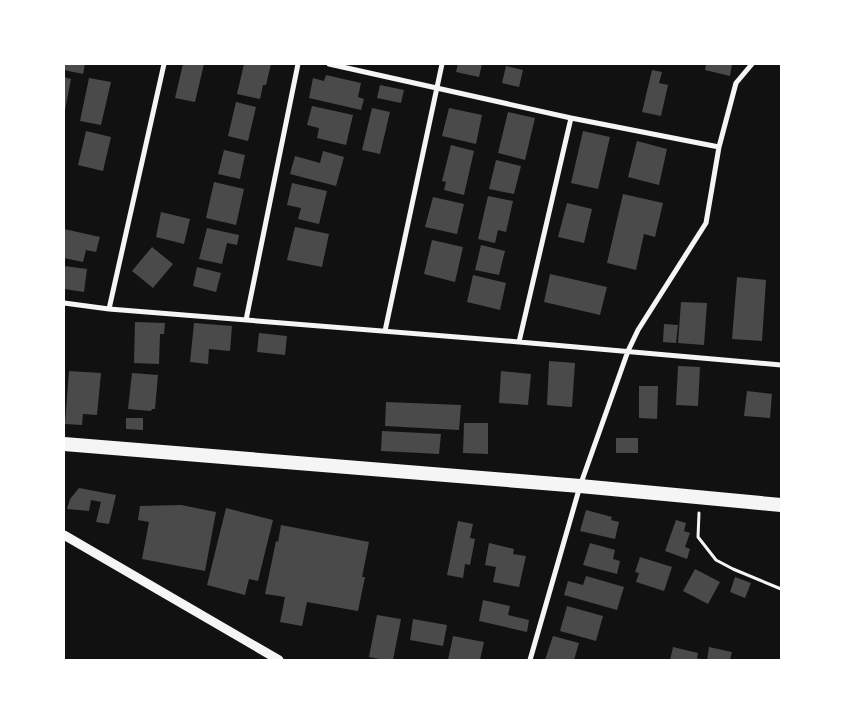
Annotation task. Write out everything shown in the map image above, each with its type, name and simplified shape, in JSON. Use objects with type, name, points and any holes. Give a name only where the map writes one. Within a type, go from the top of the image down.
[{"type":"highway","points":[[64,444],[580,486],[781,505]]},
{"type":"street","points":[[109,309],[164,64]]},
{"type":"street","points":[[246,320],[298,64]]},
{"type":"street","points":[[329,64],[571,118],[719,147]]},
{"type":"street","points":[[385,331],[442,64]]},
{"type":"street","points":[[530,660],[580,486],[628,351],[638,330],[706,223],[719,147],[736,83],[752,64]]},
{"type":"street","points":[[519,342],[571,118]]},
{"type":"street","points":[[64,303],[109,309],[781,365]]},
{"type":"street","points":[[64,535],[279,660]]},
{"type":"path","points":[[699,497],[698,537],[716,560],[781,589]]},
{"type":"building","points":[[64,64],[85,64],[83,74],[64,70]]},
{"type":"building","points":[[183,64],[204,64],[195,102],[175,98]]},
{"type":"building","points":[[244,64],[271,64],[266,85],[263,85],[260,99],[237,94]]},
{"type":"building","points":[[458,64],[482,64],[479,77],[456,72]]},
{"type":"building","points":[[706,64],[732,64],[730,76],[705,70]]},
{"type":"building","points":[[506,66],[523,70],[519,87],[502,83]]},
{"type":"building","points":[[652,70],[662,72],[659,83],[668,85],[661,116],[642,112]]},
{"type":"building","points":[[326,75],[361,83],[358,97],[364,99],[361,110],[309,98],[313,78],[324,81]]},
{"type":"building","points":[[64,77],[71,79],[65,110],[64,110]]},
{"type":"building","points":[[89,78],[111,82],[101,125],[80,121]]},
{"type":"building","points":[[380,85],[404,90],[401,103],[377,98]]},
{"type":"building","points":[[236,102],[256,107],[248,141],[228,136]]},
{"type":"building","points":[[312,106],[353,115],[346,145],[317,138],[319,128],[307,125]]},
{"type":"building","points":[[372,108],[390,112],[380,154],[362,150]]},
{"type":"building","points":[[449,108],[482,115],[476,144],[442,136]]},
{"type":"building","points":[[508,112],[535,118],[525,160],[498,153]]},
{"type":"building","points":[[86,131],[111,137],[103,171],[78,165]]},
{"type":"building","points":[[583,131],[610,137],[598,189],[571,183]]},
{"type":"building","points":[[637,141],[667,149],[659,185],[628,177]]},
{"type":"building","points":[[451,145],[474,151],[464,195],[444,190],[446,182],[442,181]]},
{"type":"building","points":[[224,150],[245,155],[240,179],[218,174]]},
{"type":"building","points":[[323,151],[344,157],[336,186],[290,174],[295,156],[320,163]]},
{"type":"building","points":[[496,160],[521,166],[514,194],[489,189]]},
{"type":"building","points":[[214,182],[244,189],[236,225],[206,218]]},
{"type":"building","points":[[292,183],[327,191],[319,224],[298,219],[301,208],[287,205]]},
{"type":"building","points":[[623,194],[663,203],[655,237],[644,234],[636,270],[607,263]]},
{"type":"building","points":[[488,196],[513,201],[506,232],[498,230],[495,243],[478,239]]},
{"type":"building","points":[[433,197],[464,204],[457,234],[425,227]]},
{"type":"building","points":[[567,203],[592,209],[584,243],[558,237]]},
{"type":"building","points":[[161,212],[190,219],[184,244],[156,237]]},
{"type":"building","points":[[295,227],[329,234],[322,267],[287,260]]},
{"type":"building","points":[[207,228],[239,235],[237,245],[227,243],[222,264],[199,259]]},
{"type":"building","points":[[64,229],[100,237],[96,252],[86,250],[83,262],[64,258]]},
{"type":"building","points":[[432,240],[463,247],[455,282],[424,274]]},
{"type":"building","points":[[481,245],[505,251],[499,275],[475,270]]},
{"type":"building","points":[[152,247],[173,264],[153,288],[132,271]]},
{"type":"building","points":[[64,266],[87,269],[84,292],[64,289]]},
{"type":"building","points":[[197,267],[221,273],[216,292],[193,286]]},
{"type":"building","points":[[550,274],[607,287],[600,315],[544,302]]},
{"type":"building","points":[[473,275],[506,283],[500,310],[467,302]]},
{"type":"building","points":[[737,277],[766,280],[762,341],[732,339]]},
{"type":"building","points":[[681,302],[707,303],[704,345],[678,343]]},
{"type":"building","points":[[135,322],[165,323],[164,334],[160,334],[159,364],[134,363]]},
{"type":"building","points":[[194,323],[232,326],[230,351],[209,349],[208,364],[190,362]]},
{"type":"building","points":[[664,324],[678,325],[676,343],[663,342]]},
{"type":"building","points":[[259,333],[287,336],[285,355],[257,352]]},
{"type":"building","points":[[549,361],[575,363],[572,407],[547,405]]},
{"type":"building","points":[[678,366],[700,367],[698,406],[676,405]]},
{"type":"building","points":[[69,371],[101,373],[97,415],[83,414],[82,425],[65,424]]},
{"type":"building","points":[[501,371],[531,374],[528,405],[499,403]]},
{"type":"building","points":[[132,373],[158,375],[155,409],[151,411],[128,409]]},
{"type":"building","points":[[639,386],[658,386],[657,419],[639,418]]},
{"type":"building","points":[[747,391],[772,394],[770,418],[744,416]]},
{"type":"building","points":[[386,402],[461,405],[459,430],[385,426]]},
{"type":"building","points":[[126,418],[143,418],[143,430],[126,429]]},
{"type":"building","points":[[464,423],[488,423],[488,454],[463,453]]},
{"type":"building","points":[[382,431],[441,434],[439,454],[381,451]]},
{"type":"building","points":[[616,438],[638,438],[638,453],[616,453]]},
{"type":"building","points":[[79,488],[116,495],[109,524],[96,522],[101,502],[91,500],[89,511],[67,509],[70,499]]},
{"type":"building","points":[[181,505],[216,512],[205,571],[142,559],[149,522],[138,520],[140,506]]},
{"type":"building","points":[[226,508],[273,520],[258,581],[249,579],[245,595],[207,585]]},
{"type":"building","points":[[586,510],[612,517],[611,520],[619,522],[615,539],[580,531]]},
{"type":"building","points":[[676,520],[686,523],[684,531],[690,533],[685,547],[690,549],[687,559],[665,551]]},
{"type":"building","points":[[458,521],[473,524],[470,538],[475,539],[470,565],[465,564],[463,578],[447,575]]},
{"type":"building","points":[[281,525],[369,542],[362,577],[365,577],[358,611],[307,602],[302,626],[280,622],[285,597],[265,594]]},
{"type":"building","points":[[489,543],[514,549],[513,554],[526,556],[519,587],[493,582],[496,567],[485,565]]},
{"type":"building","points":[[590,543],[615,550],[613,559],[620,561],[617,574],[583,565]]},
{"type":"building","points":[[640,557],[672,567],[664,591],[636,582],[639,573],[635,572]]},
{"type":"building","points":[[695,569],[720,582],[708,604],[683,591]]},
{"type":"building","points":[[586,576],[624,587],[617,610],[564,595],[568,581],[583,585]]},
{"type":"building","points":[[735,577],[751,583],[745,598],[730,592]]},
{"type":"building","points":[[483,600],[510,606],[508,615],[529,620],[527,632],[479,621]]},
{"type":"building","points":[[567,606],[603,616],[596,641],[560,631]]},
{"type":"building","points":[[377,615],[401,619],[393,660],[369,657]]},
{"type":"building","points":[[413,619],[447,625],[443,646],[410,640]]},
{"type":"building","points":[[453,636],[484,642],[480,660],[448,660]]},
{"type":"building","points":[[553,636],[579,643],[574,660],[545,660]]},
{"type":"building","points":[[673,647],[698,653],[697,658],[702,660],[670,660]]},
{"type":"building","points":[[709,647],[732,652],[730,660],[707,660]]}]
